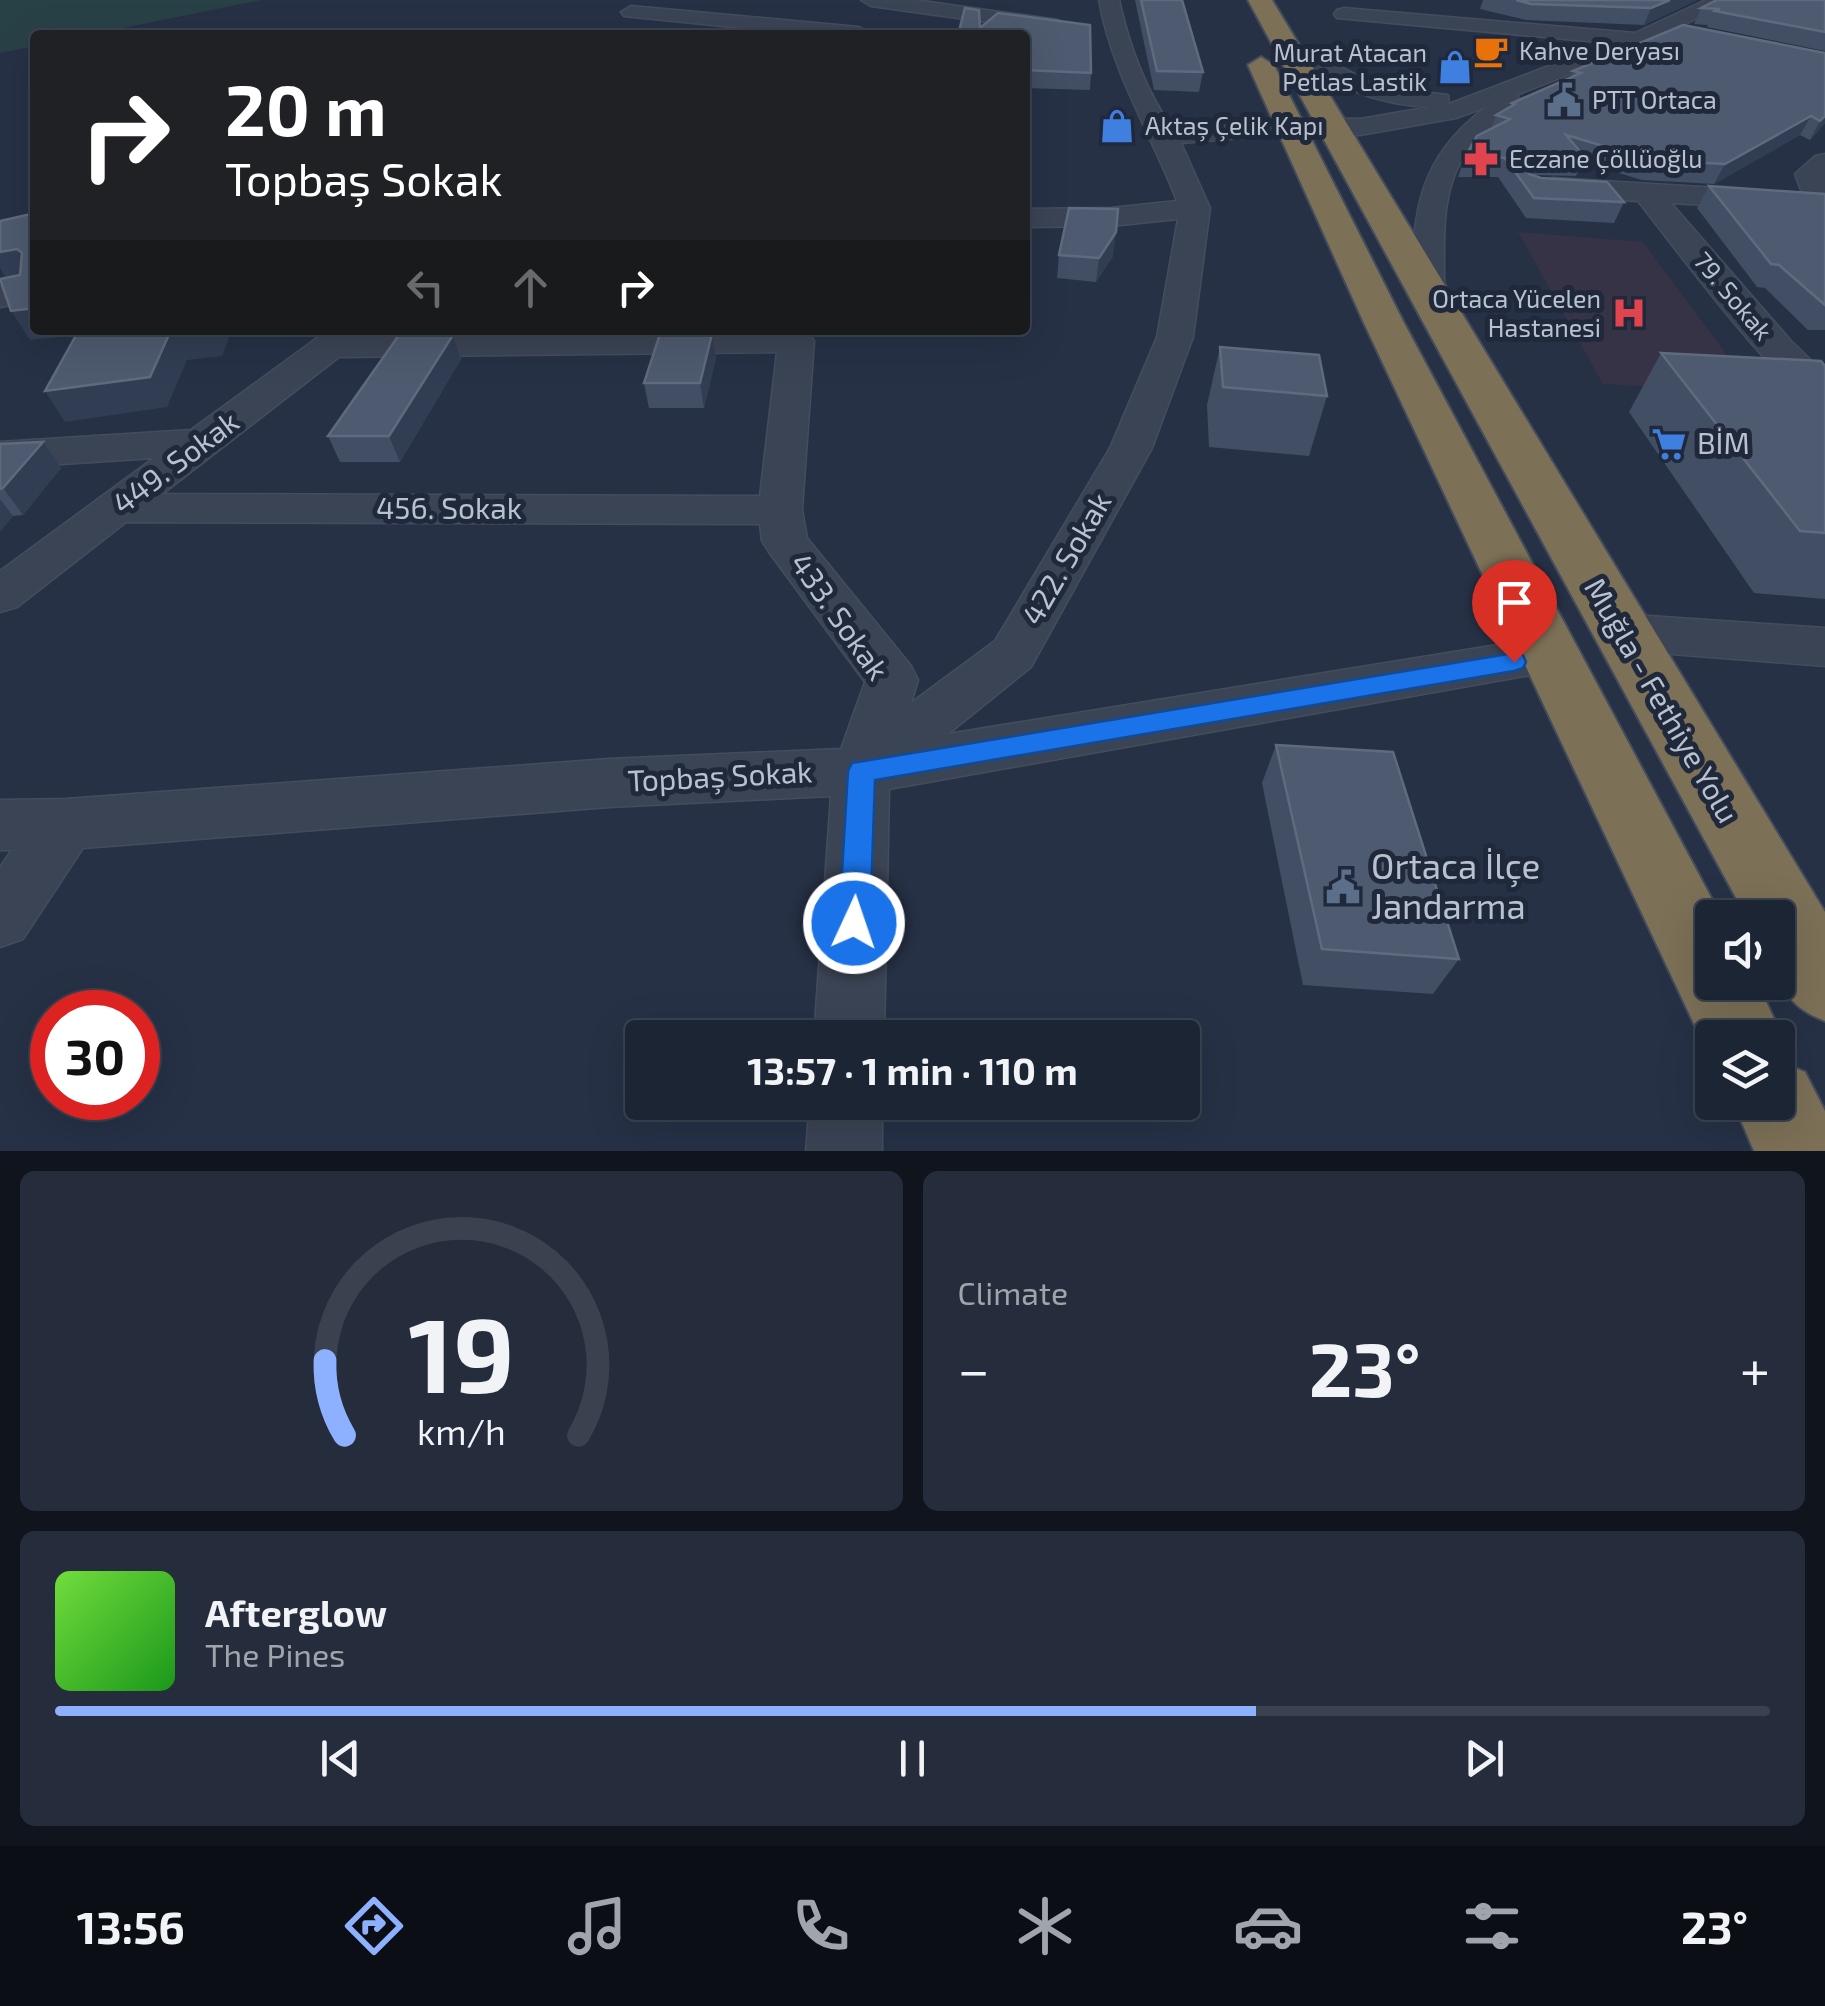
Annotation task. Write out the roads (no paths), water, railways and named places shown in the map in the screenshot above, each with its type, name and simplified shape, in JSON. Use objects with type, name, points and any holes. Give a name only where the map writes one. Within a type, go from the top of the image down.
[{"type":"highway","name":"Muğla - Fethiye Yolu","points":[[1260,0],[1290,48],[1383,321],[1695,942]]},
{"type":"highway","name":"Muğla - Fethiye Yolu","points":[[1248,38],[1428,296],[1825,984]]},
{"type":"highway","points":[[1784,1120],[1799,1151]]},
{"type":"street","points":[[667,0],[631,12],[817,30]]},
{"type":"street","points":[[858,30],[859,0]]},
{"type":"street","points":[[871,0],[1100,24],[1142,104],[1169,144],[1195,208],[1111,217],[1030,218]]},
{"type":"street","points":[[1413,19],[1456,0]]},
{"type":"street","points":[[1317,136],[1456,110],[1639,39],[1722,0]]},
{"type":"street","points":[[1344,14],[1639,39]]},
{"type":"street","points":[[1661,28],[1697,36]]},
{"type":"street","points":[[1290,48],[1332,77],[1409,100],[1454,100],[1530,82]]},
{"type":"street","points":[[1428,296],[1432,201],[1440,176],[1458,144],[1530,82]]},
{"type":"street","points":[[1169,144],[1317,136],[1423,142],[1498,110]]},
{"type":"street","points":[[1534,186],[1823,204],[1809,174],[1825,162]]},
{"type":"street","name":"79. Sokak","points":[[1646,192],[1778,349],[1825,396]]},
{"type":"street","name":"422. Sokak","points":[[861,771],[1013,654],[1131,448],[1175,336],[1195,208]]},
{"type":"street","points":[[0,297],[30,292]]},
{"type":"street","name":"433. Sokak","points":[[342,338],[796,341],[780,510],[785,541],[892,680],[861,771]]},
{"type":"street","name":"449. Sokak","points":[[0,595],[342,338]]},
{"type":"street","points":[[1778,349],[1825,353]]},
{"type":"street","points":[[0,455],[202,442]]},
{"type":"street","name":"456. Sokak","points":[[119,508],[780,510]]},
{"type":"street","points":[[1620,632],[1825,647]]},
{"type":"street","name":"Topbaş Sokak","points":[[0,825],[66,824],[609,782],[861,771],[1552,655]]},
{"type":"street","points":[[850,1020],[861,771]]},
{"type":"street","points":[[0,918],[66,824]]},
{"type":"street","points":[[844,1151],[845,1120]]},
{"type":"place","name":"Kahve Deryası","points":[[1491,51]]},
{"type":"place","name":"Murat Atacan Petlas Lastik","points":[[1455,67]]},
{"type":"place","name":"PTT Ortaca","points":[[1564,100]]},
{"type":"place","name":"Aktaş Çelik Kapı","points":[[1117,126]]},
{"type":"place","name":"Eczane Çöllüoğlu","points":[[1481,159]]},
{"type":"place","name":"Ortaca Yücelen Hastanesi","points":[[1629,313]]},
{"type":"place","name":"BİM","points":[[1669,444]]},
{"type":"place","name":"Ortaca İlçe Jandarma","points":[[1343,887]]}]
